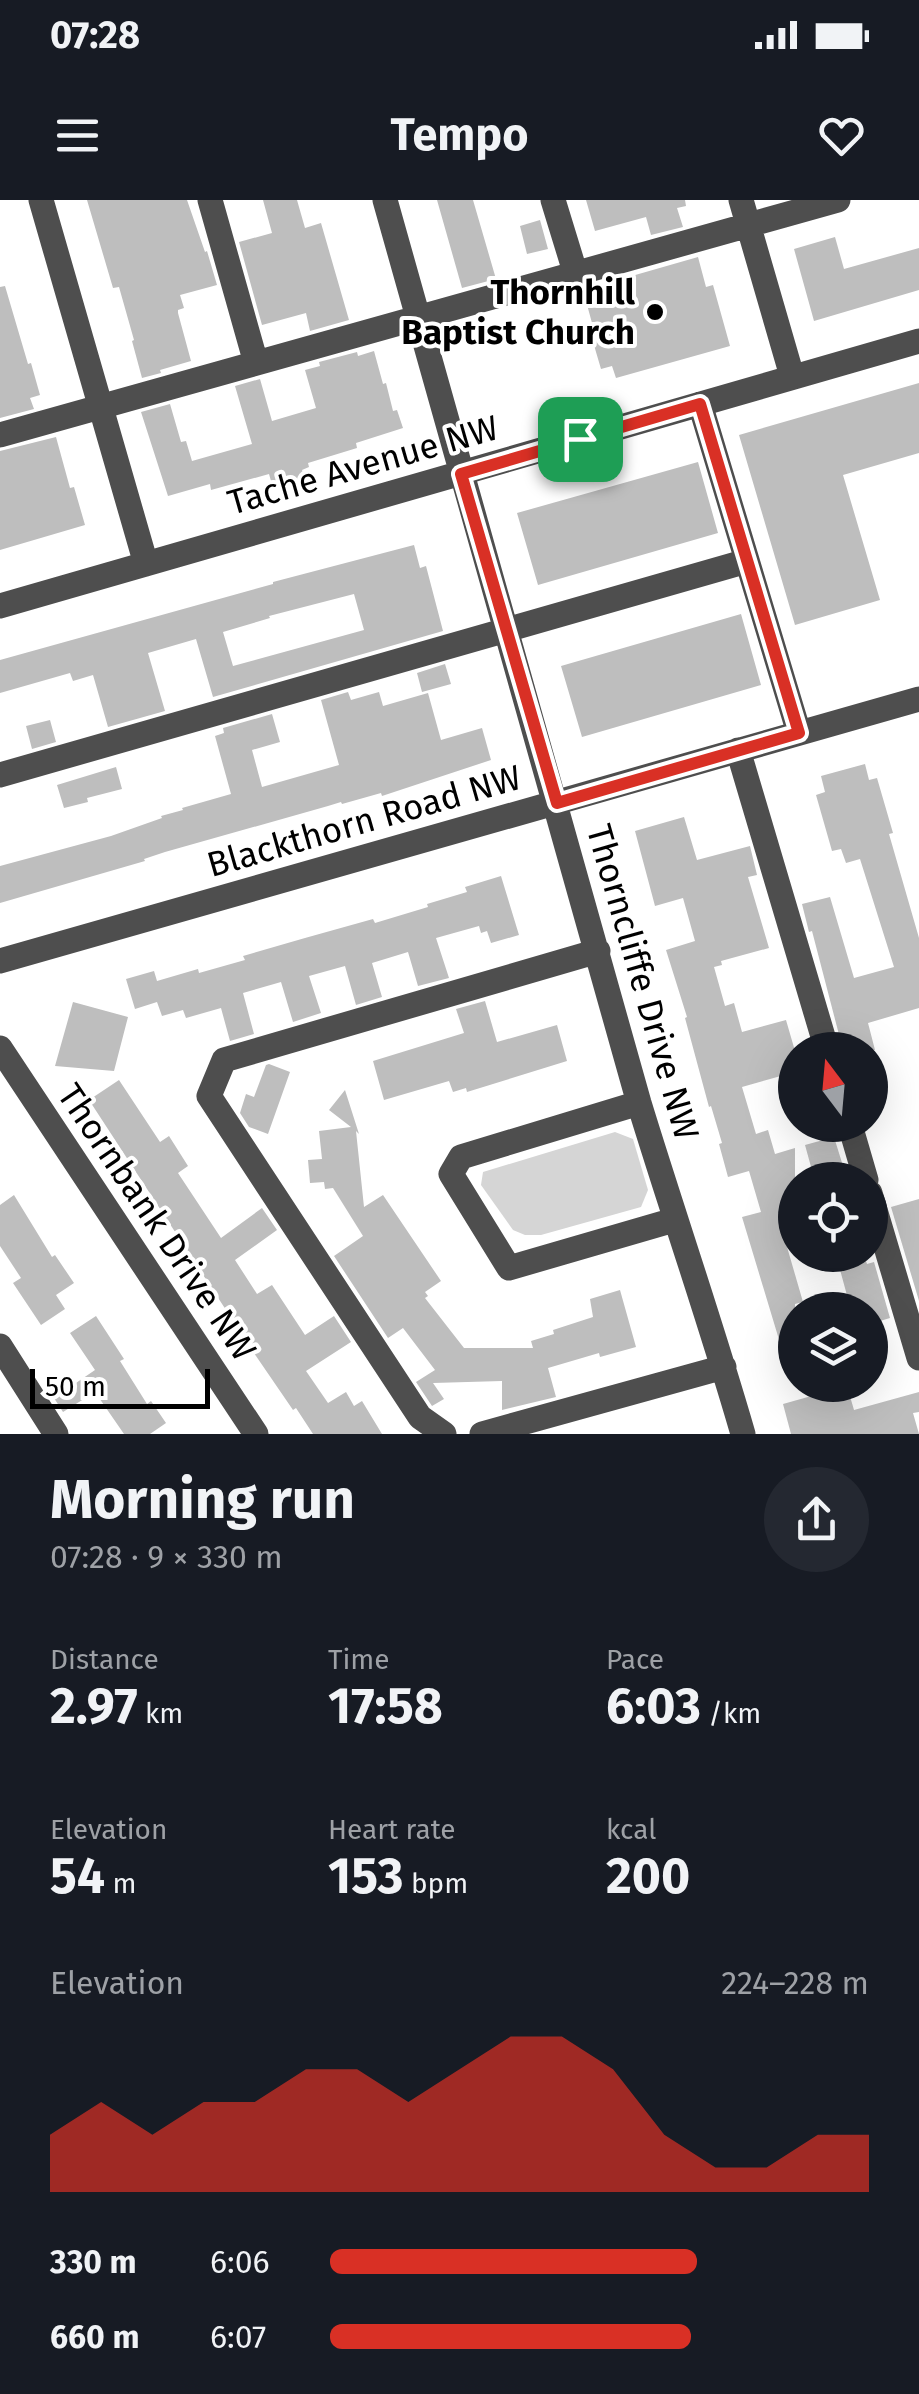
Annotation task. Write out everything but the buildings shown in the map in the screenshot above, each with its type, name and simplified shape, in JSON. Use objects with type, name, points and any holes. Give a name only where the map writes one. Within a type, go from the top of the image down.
[{"type":"street","points":[[41,200],[146,564]]},
{"type":"street","points":[[210,200],[256,364]]},
{"type":"street","name":"Thorncliffe Drive NW","points":[[386,200],[639,1103],[742,1434]]},
{"type":"street","points":[[553,200],[576,275]]},
{"type":"street","points":[[0,435],[576,275],[745,212],[838,200]]},
{"type":"street","points":[[745,212],[792,376]]},
{"type":"street","name":"Tache Avenue NW","points":[[0,606],[919,341]]},
{"type":"street","points":[[700,404],[799,733]]},
{"type":"street","points":[[0,776],[746,561]]},
{"type":"street","name":"Blackthorn Road NW","points":[[0,961],[919,698]]},
{"type":"street","points":[[738,750],[822,1032]]},
{"type":"street","points":[[444,1434],[420,1418],[209,1096],[224,1060],[598,951]]},
{"type":"street","name":"Thornbank Drive NW","points":[[0,1048],[256,1434]]},
{"type":"street","points":[[639,1103],[460,1158],[451,1174],[510,1268],[674,1220]]},
{"type":"street","points":[[888,1254],[919,1358]]},
{"type":"street","points":[[0,1346],[56,1434]]},
{"type":"street","points":[[482,1434],[724,1368]]},
{"type":"shaded area","points":[[615,1132],[633,1139],[648,1190],[641,1207],[541,1235],[525,1235],[513,1230],[481,1185],[483,1172]]},
{"type":"place","name":"Thornhill Baptist Church","points":[[655,312]]},
{"type":"route","points":[[700,404],[799,733],[557,803],[461,474],[580,439],[700,404]]}]
